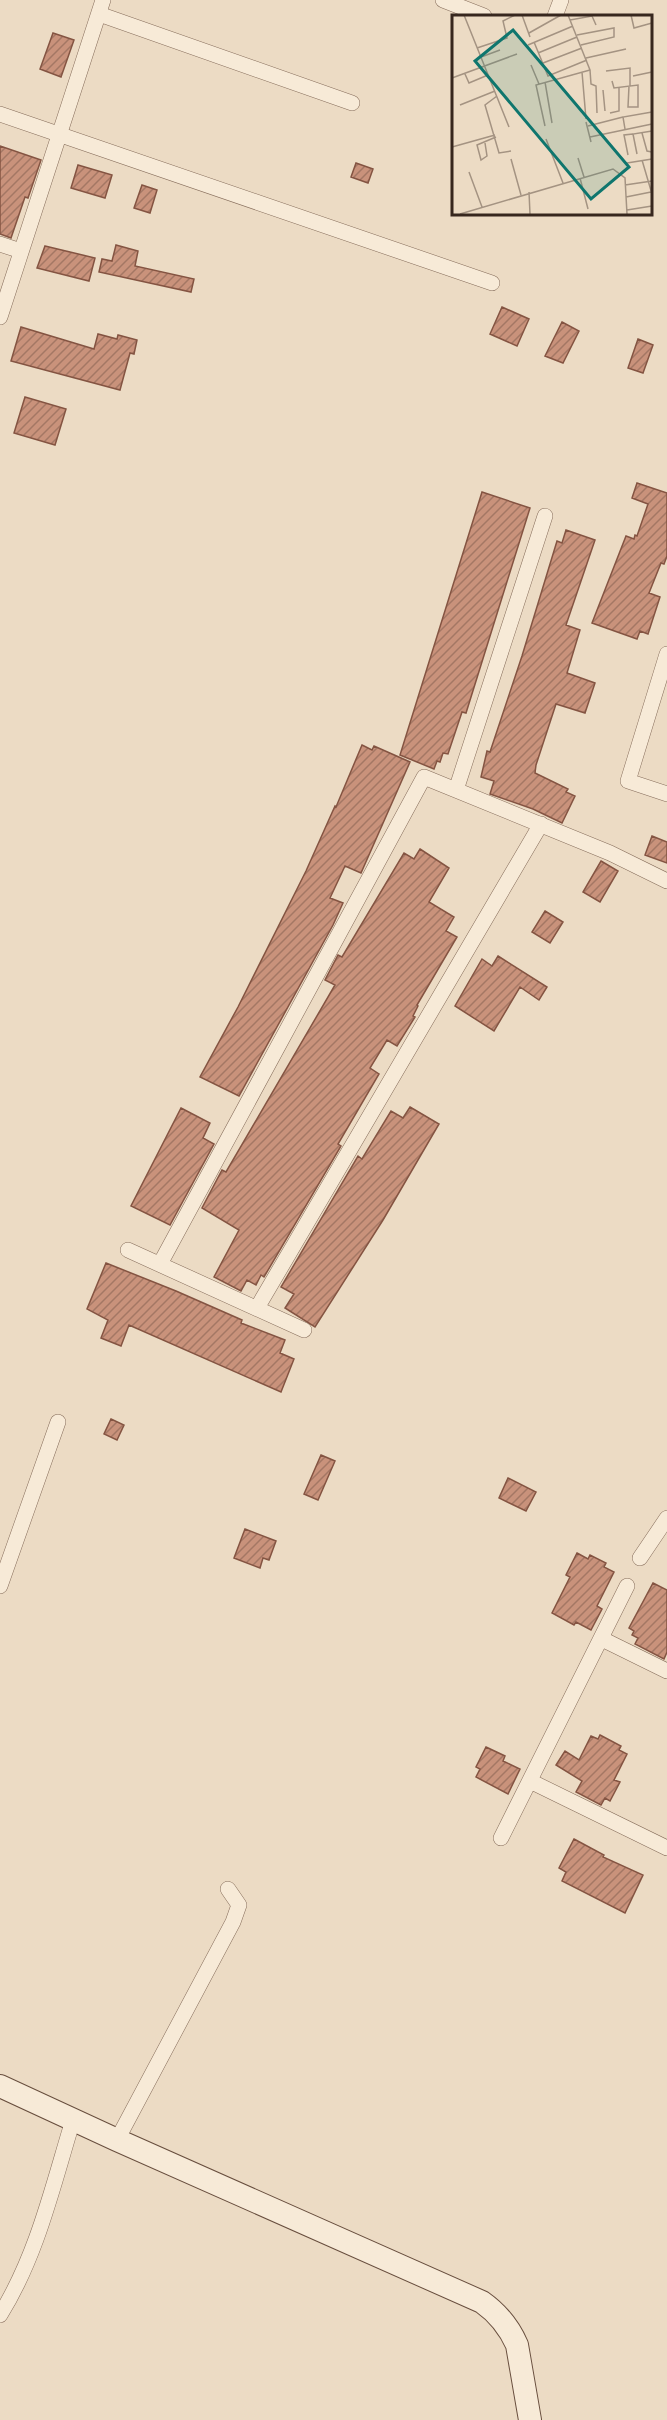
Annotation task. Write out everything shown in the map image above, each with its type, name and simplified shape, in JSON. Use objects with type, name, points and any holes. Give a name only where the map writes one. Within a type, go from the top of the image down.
[{"type":"main road","points":[[0,2086],[482,2302],[500,2316],[513,2335],[517,2345],[530,2420]]},
{"type":"street","points":[[443,0],[481,15]]},
{"type":"street","points":[[555,15],[561,0]]},
{"type":"street","points":[[0,317],[101,7],[352,103]]},
{"type":"street","points":[[0,114],[492,283]]},
{"type":"street","points":[[0,244],[21,251]]},
{"type":"street","points":[[456,790],[545,516]]},
{"type":"street","points":[[667,654],[628,781],[667,794]]},
{"type":"street","points":[[160,1264],[424,777],[610,853],[667,881]]},
{"type":"street","points":[[257,1308],[541,825]]},
{"type":"street","points":[[128,1250],[304,1330]]},
{"type":"street","points":[[0,1586],[58,1422]]},
{"type":"street","points":[[640,1558],[667,1518]]},
{"type":"street","points":[[501,1838],[627,1586]]},
{"type":"street","points":[[602,1639],[667,1671]]},
{"type":"street","points":[[530,1781],[667,1848]]},
{"type":"street","points":[[117,2140],[233,1922],[239,1905],[228,1889]]},
{"type":"street","points":[[0,2315],[22,2274],[38,2232],[73,2120]]},
{"type":"building","points":[[53,33],[74,40],[61,77],[40,69]]},
{"type":"building","points":[[0,146],[41,160],[11,238],[0,234]]},
{"type":"building","points":[[356,163],[373,169],[368,183],[351,177]]},
{"type":"building","points":[[78,165],[112,175],[105,198],[71,188]]},
{"type":"building","points":[[142,185],[157,190],[150,213],[134,208]]},
{"type":"building","points":[[116,245],[138,251],[135,266],[194,279],[191,292],[99,272],[102,259],[112,261]]},
{"type":"building","points":[[45,246],[95,258],[89,281],[37,268]]},
{"type":"building","points":[[502,307],[529,319],[517,346],[490,334]]},
{"type":"building","points":[[562,322],[579,331],[563,363],[545,356]]},
{"type":"building","points":[[21,327],[94,349],[98,334],[117,339],[118,335],[137,340],[134,354],[130,353],[120,390],[11,361]]},
{"type":"building","points":[[638,339],[653,345],[643,373],[628,368]]},
{"type":"building","points":[[25,397],[66,409],[55,445],[14,433]]},
{"type":"building","points":[[637,483],[667,493],[667,556],[664,564],[661,563],[649,593],[660,597],[648,634],[640,631],[637,639],[592,623],[626,536],[634,539],[635,535],[637,536],[648,504],[632,498]]},
{"type":"building","points":[[482,492],[530,508],[466,713],[462,712],[448,754],[443,753],[434,769],[400,755]]},
{"type":"building","points":[[566,530],[595,540],[566,625],[580,630],[567,673],[595,683],[585,713],[556,704],[536,765],[535,773],[568,789],[566,792],[575,796],[562,823],[533,809],[490,794],[494,781],[481,777],[487,751],[490,752],[557,541],[562,543]]},
{"type":"building","points":[[362,745],[372,750],[374,746],[410,762],[361,873],[345,866],[330,898],[343,903],[333,925],[239,1096],[200,1077],[306,871]]},
{"type":"building","points":[[652,836],[667,842],[667,863],[645,855]]},
{"type":"building","points":[[420,849],[449,868],[429,902],[454,917],[446,931],[457,937],[417,1005],[413,1016],[415,1017],[397,1046],[387,1040],[370,1068],[379,1074],[338,1144],[341,1146],[264,1277],[261,1275],[256,1285],[247,1280],[241,1291],[214,1277],[239,1230],[202,1208],[222,1170],[226,1172],[335,985],[325,980],[338,955],[342,957],[404,853],[414,859]]},
{"type":"building","points":[[601,861],[618,871],[600,902],[583,892]]},
{"type":"building","points":[[545,911],[563,922],[550,943],[532,932]]},
{"type":"building","points":[[498,956],[547,987],[539,1000],[520,987],[494,1031],[455,1006],[482,959],[492,966]]},
{"type":"building","points":[[410,1107],[439,1124],[383,1220],[315,1327],[285,1308],[294,1294],[281,1287],[358,1156],[362,1159],[391,1111],[403,1118]]},
{"type":"building","points":[[181,1108],[210,1123],[203,1138],[214,1144],[170,1225],[131,1206]]},
{"type":"building","points":[[106,1263],[176,1291],[242,1320],[241,1323],[285,1340],[280,1353],[294,1359],[281,1392],[129,1325],[121,1346],[101,1338],[108,1320],[87,1309]]},
{"type":"building","points":[[111,1419],[124,1425],[117,1440],[104,1434]]},
{"type":"building","points":[[321,1455],[335,1461],[318,1500],[304,1494]]},
{"type":"building","points":[[508,1478],[536,1492],[526,1511],[499,1498]]},
{"type":"building","points":[[245,1529],[276,1541],[269,1560],[263,1558],[260,1568],[234,1558]]},
{"type":"building","points":[[577,1553],[588,1559],[590,1555],[606,1563],[604,1567],[614,1572],[597,1606],[602,1609],[591,1630],[576,1622],[574,1625],[552,1613],[570,1577],[566,1575]]},
{"type":"building","points":[[653,1583],[667,1590],[667,1652],[664,1659],[635,1644],[638,1638],[632,1635],[634,1631],[629,1628]]},
{"type":"building","points":[[600,1735],[621,1746],[619,1750],[627,1754],[614,1780],[620,1782],[610,1801],[605,1798],[601,1805],[576,1792],[582,1781],[556,1765],[565,1751],[579,1760],[591,1736],[598,1739]]},
{"type":"building","points":[[486,1747],[505,1756],[503,1761],[520,1769],[508,1794],[476,1777],[480,1769],[476,1767]]},
{"type":"building","points":[[574,1839],[604,1855],[603,1857],[643,1875],[625,1913],[562,1881],[566,1872],[559,1868]]}]
